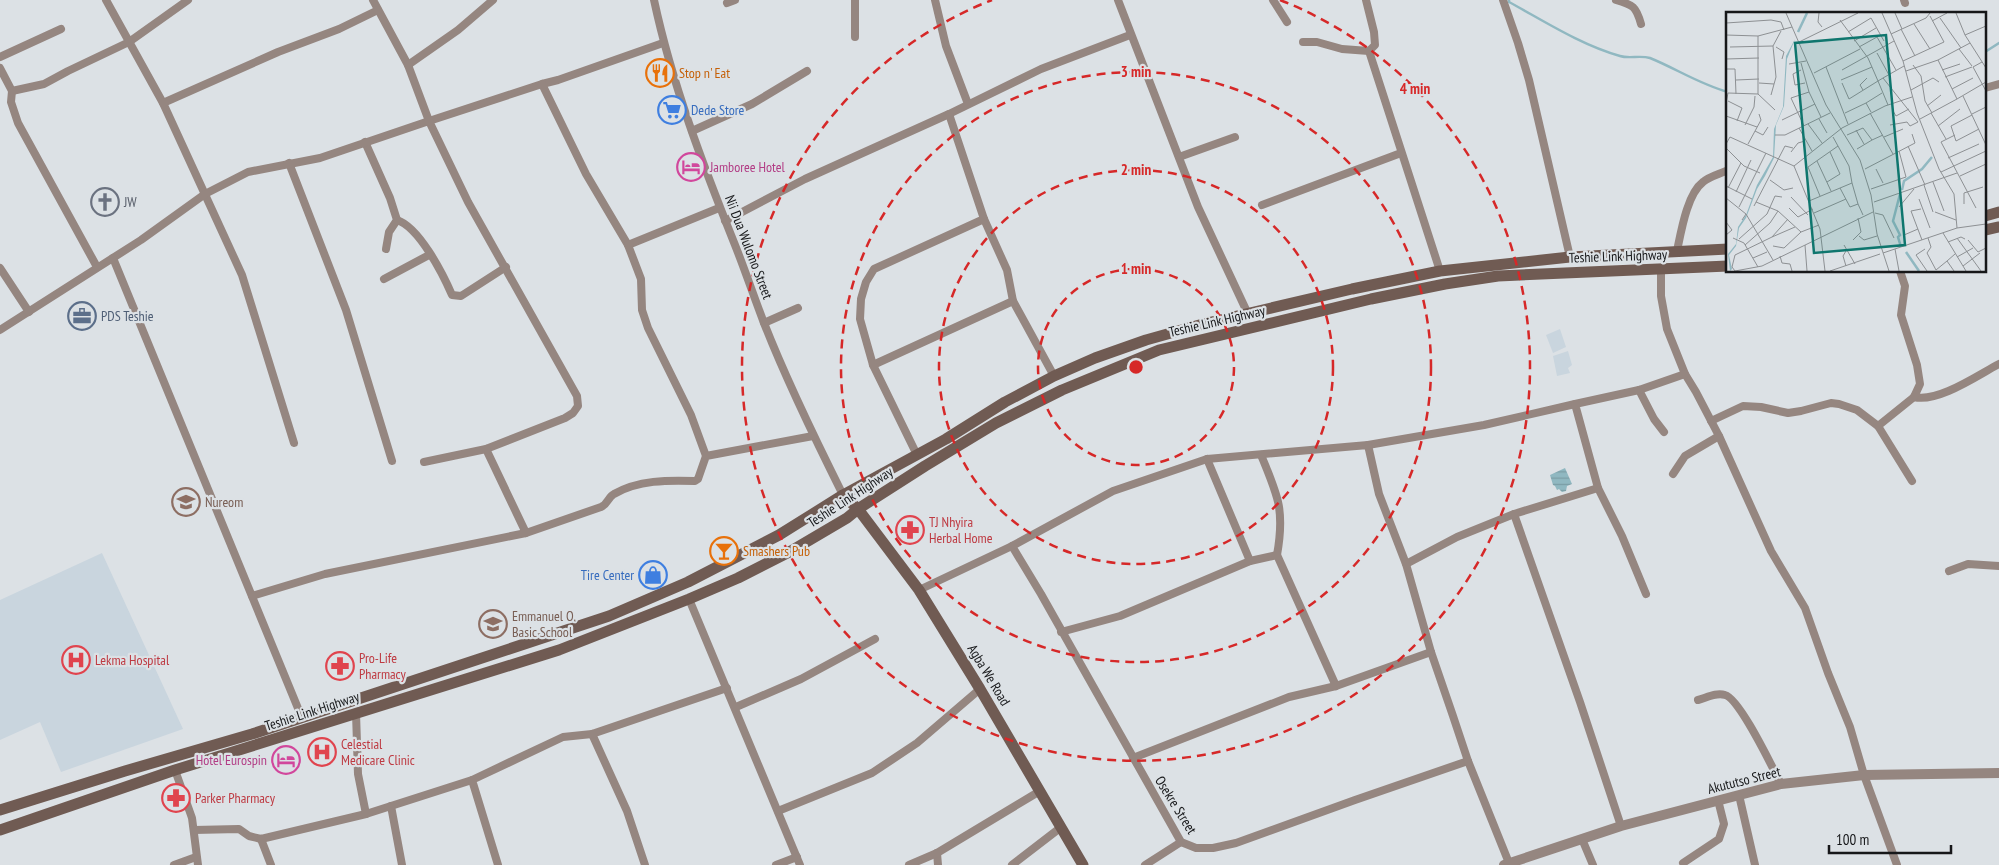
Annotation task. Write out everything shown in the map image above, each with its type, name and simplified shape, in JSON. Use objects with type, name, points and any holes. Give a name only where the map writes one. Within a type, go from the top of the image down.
[{"type":"main road","points":[[1986,216],[1999,212]]},
{"type":"main road","points":[[1986,230],[1999,227]]},
{"type":"main road","name":"Teshie Link Highway","points":[[0,810],[125,770],[302,718],[609,616],[688,582],[793,527],[843,495],[917,455],[1005,402],[1054,376],[1095,358],[1146,340],[1203,324],[1352,289],[1440,271],[1570,257],[1726,249]]},
{"type":"main road","name":"Teshie Link Highway","points":[[0,830],[175,770],[559,650],[689,600],[791,551],[847,518],[858,509],[996,423],[1062,390],[1159,350],[1370,299],[1498,276],[1726,266]]},
{"type":"main road","name":"Agba We Road","points":[[843,495],[858,509],[919,590],[980,689],[1083,865]]},
{"type":"street","points":[[106,0],[163,103],[242,275],[294,443]]},
{"type":"street","points":[[12,91],[44,84],[129,42],[188,0]]},
{"type":"street","points":[[373,0],[408,65],[429,121],[468,202],[578,396],[578,406],[565,418],[486,449],[424,462]]},
{"type":"street","points":[[408,65],[458,30],[493,0]]},
{"type":"street","name":"Nii Dua Wulomo Street","points":[[654,0],[663,43],[719,208],[764,323],[813,436],[843,495]]},
{"type":"street","points":[[855,0],[855,37]]},
{"type":"street","points":[[935,0],[946,46],[968,104]]},
{"type":"street","points":[[1118,0],[1198,207],[1248,314]]},
{"type":"street","points":[[1273,0],[1287,22]]},
{"type":"street","points":[[1366,0],[1375,44],[1369,51]]},
{"type":"street","points":[[1503,0],[1529,80],[1570,257]]},
{"type":"street","points":[[1616,0],[1632,5],[1637,9],[1641,24]]},
{"type":"street","points":[[163,103],[278,52],[340,29],[378,10]]},
{"type":"street","points":[[0,57],[60,29]]},
{"type":"street","points":[[725,221],[805,178],[949,114],[1041,69],[1130,35]]},
{"type":"street","points":[[1303,42],[1317,42],[1342,49],[1369,51]]},
{"type":"street","points":[[0,330],[96,267],[113,258],[205,194],[248,172],[320,158],[558,80],[663,43]]},
{"type":"street","points":[[1369,51],[1400,153],[1440,271]]},
{"type":"street","points":[[0,68],[12,91],[11,102],[18,123],[96,267]]},
{"type":"street","points":[[692,131],[752,104],[807,71]]},
{"type":"street","points":[[252,596],[325,574],[526,533],[601,507],[606,504],[613,494],[630,488],[666,480],[695,481],[698,479],[706,456],[691,415],[648,328],[642,310],[641,280],[628,245],[586,174],[542,84]]},
{"type":"street","points":[[1986,88],[1999,84]]},
{"type":"street","points":[[949,114],[984,219],[1008,270],[1013,301],[1054,376]]},
{"type":"street","points":[[1179,157],[1235,137]]},
{"type":"street","points":[[365,142],[390,198],[397,220]]},
{"type":"street","points":[[1262,205],[1400,153]]},
{"type":"street","points":[[289,163],[346,310],[392,461]]},
{"type":"street","points":[[1677,251],[1683,220],[1697,188],[1703,182],[1726,171]]},
{"type":"street","points":[[628,245],[719,208]]},
{"type":"street","points":[[917,455],[873,365],[860,319],[861,299],[866,282],[874,269],[984,219]]},
{"type":"street","points":[[397,220],[414,230],[441,271],[452,295],[461,296],[506,267]]},
{"type":"street","points":[[386,249],[389,232],[397,220]]},
{"type":"street","points":[[384,279],[429,255]]},
{"type":"street","points":[[113,258],[302,718]]},
{"type":"street","points":[[0,268],[28,312]]},
{"type":"street","points":[[1661,269],[1662,296],[1667,329],[1684,374],[1719,436],[1771,551],[1805,608],[1850,727],[1864,775],[1897,865]]},
{"type":"street","points":[[1878,426],[1914,397],[1920,384],[1917,365],[1900,315],[1905,286],[1900,272]]},
{"type":"street","points":[[873,365],[1013,301]]},
{"type":"street","points":[[764,323],[798,308]]},
{"type":"street","points":[[1914,397],[1928,398],[1944,392],[1999,364]]},
{"type":"street","points":[[919,590],[1012,546],[1113,491],[1208,459],[1368,445],[1484,425],[1639,390],[1684,374]]},
{"type":"street","points":[[1639,390],[1654,419],[1664,432]]},
{"type":"street","points":[[1711,421],[1744,406],[1761,407],[1788,413],[1800,412],[1831,403],[1839,404],[1857,410],[1878,426],[1912,481]]},
{"type":"street","points":[[1575,404],[1598,488],[1622,536],[1646,594]]},
{"type":"street","points":[[706,456],[813,436]]},
{"type":"street","points":[[1673,474],[1685,456],[1719,436]]},
{"type":"street","points":[[1368,445],[1379,494],[1406,564],[1431,652],[1468,761],[1507,864]]},
{"type":"street","points":[[486,449],[526,533]]},
{"type":"street","points":[[1261,455],[1275,488],[1282,513],[1277,556],[1336,686]]},
{"type":"street","points":[[1208,459],[1250,561]]},
{"type":"street","points":[[1406,564],[1457,537],[1514,514],[1598,488]]},
{"type":"street","points":[[1514,514],[1621,826]]},
{"type":"street","name":"Osekre Street","points":[[1012,546],[1181,842],[1196,848],[1214,848],[1236,843],[1468,761]]},
{"type":"street","points":[[1061,632],[1120,616],[1250,561],[1277,556]]},
{"type":"street","points":[[1949,571],[1968,564],[1999,566]]},
{"type":"street","points":[[689,600],[736,707],[800,865]]},
{"type":"street","points":[[736,707],[801,680],[876,639]]},
{"type":"street","points":[[1133,758],[1289,697],[1336,686],[1431,652]]},
{"type":"street","points":[[194,830],[239,829],[249,836],[261,839],[366,814],[472,780],[563,737],[592,734],[727,688]]},
{"type":"street","points":[[778,811],[872,773],[917,743],[980,689]]},
{"type":"street","points":[[1698,700],[1717,694],[1726,695],[1734,701],[1742,712],[1781,784]]},
{"type":"street","points":[[356,713],[358,774],[366,814]]},
{"type":"street","points":[[592,734],[627,811],[645,865]]},
{"type":"street","points":[[174,865],[197,861],[192,818],[175,770]]},
{"type":"street","name":"Akututso Street","points":[[1507,864],[1621,826],[1781,784],[1864,775],[1999,773]]},
{"type":"street","points":[[472,780],[498,865]]},
{"type":"street","points":[[909,865],[937,853],[1040,791]]},
{"type":"street","points":[[1740,795],[1755,865]]},
{"type":"street","points":[[1683,863],[1718,839],[1724,824],[1718,800]]},
{"type":"street","points":[[391,806],[402,865]]},
{"type":"street","points":[[1012,865],[1060,828]]},
{"type":"street","points":[[261,839],[271,865]]},
{"type":"street","points":[[1582,839],[1593,865]]},
{"type":"street","points":[[1145,865],[1181,842]]},
{"type":"street","points":[[937,853],[938,865]]},
{"type":"street","points":[[776,865],[796,857]]},
{"type":"shaded area","points":[[1560,329],[1566,347],[1553,353],[1546,335]]},
{"type":"shaded area","points":[[1568,351],[1572,365],[1568,368],[1570,373],[1557,376],[1553,356]]},
{"type":"shaded area","name":"Lekma Hospital","points":[[102,553],[183,729],[61,772],[40,722],[0,740],[0,600]]},
{"type":"water","points":[[1565,468],[1572,484],[1567,486],[1566,491],[1562,492],[1553,485],[1550,475]]},
{"type":"waterway","points":[[1509,0],[1509,2],[1549,25],[1591,46],[1623,57],[1650,58],[1707,85],[1726,91]]},
{"type":"waterway","points":[[1986,51],[1999,43]]},
{"type":"place","name":"Stop n' Eat","points":[[660,73]]},
{"type":"place","name":"Dede Store","points":[[672,110]]},
{"type":"place","name":"Jamboree Hotel","points":[[691,167]]},
{"type":"place","name":"JW","points":[[105,202]]},
{"type":"place","name":"PDS Teshie","points":[[82,316]]},
{"type":"place","name":"Nureom","points":[[186,502]]},
{"type":"place","name":"TJ Nhyira Herbal Home","points":[[910,530]]},
{"type":"place","name":"Smashers Pub","points":[[724,551]]},
{"type":"place","name":"Tire Center","points":[[653,575]]},
{"type":"place","name":"Emmanuel O. Basic School","points":[[493,624]]},
{"type":"place","name":"Lekma Hospital","points":[[76,660]]},
{"type":"place","name":"Pro-Life Pharmacy","points":[[340,666]]},
{"type":"place","name":"Celestial Medicare Clinic","points":[[322,752]]},
{"type":"place","name":"Hotel Eurospin","points":[[286,760]]},
{"type":"place","name":"Parker Pharmacy","points":[[176,798]]}]
